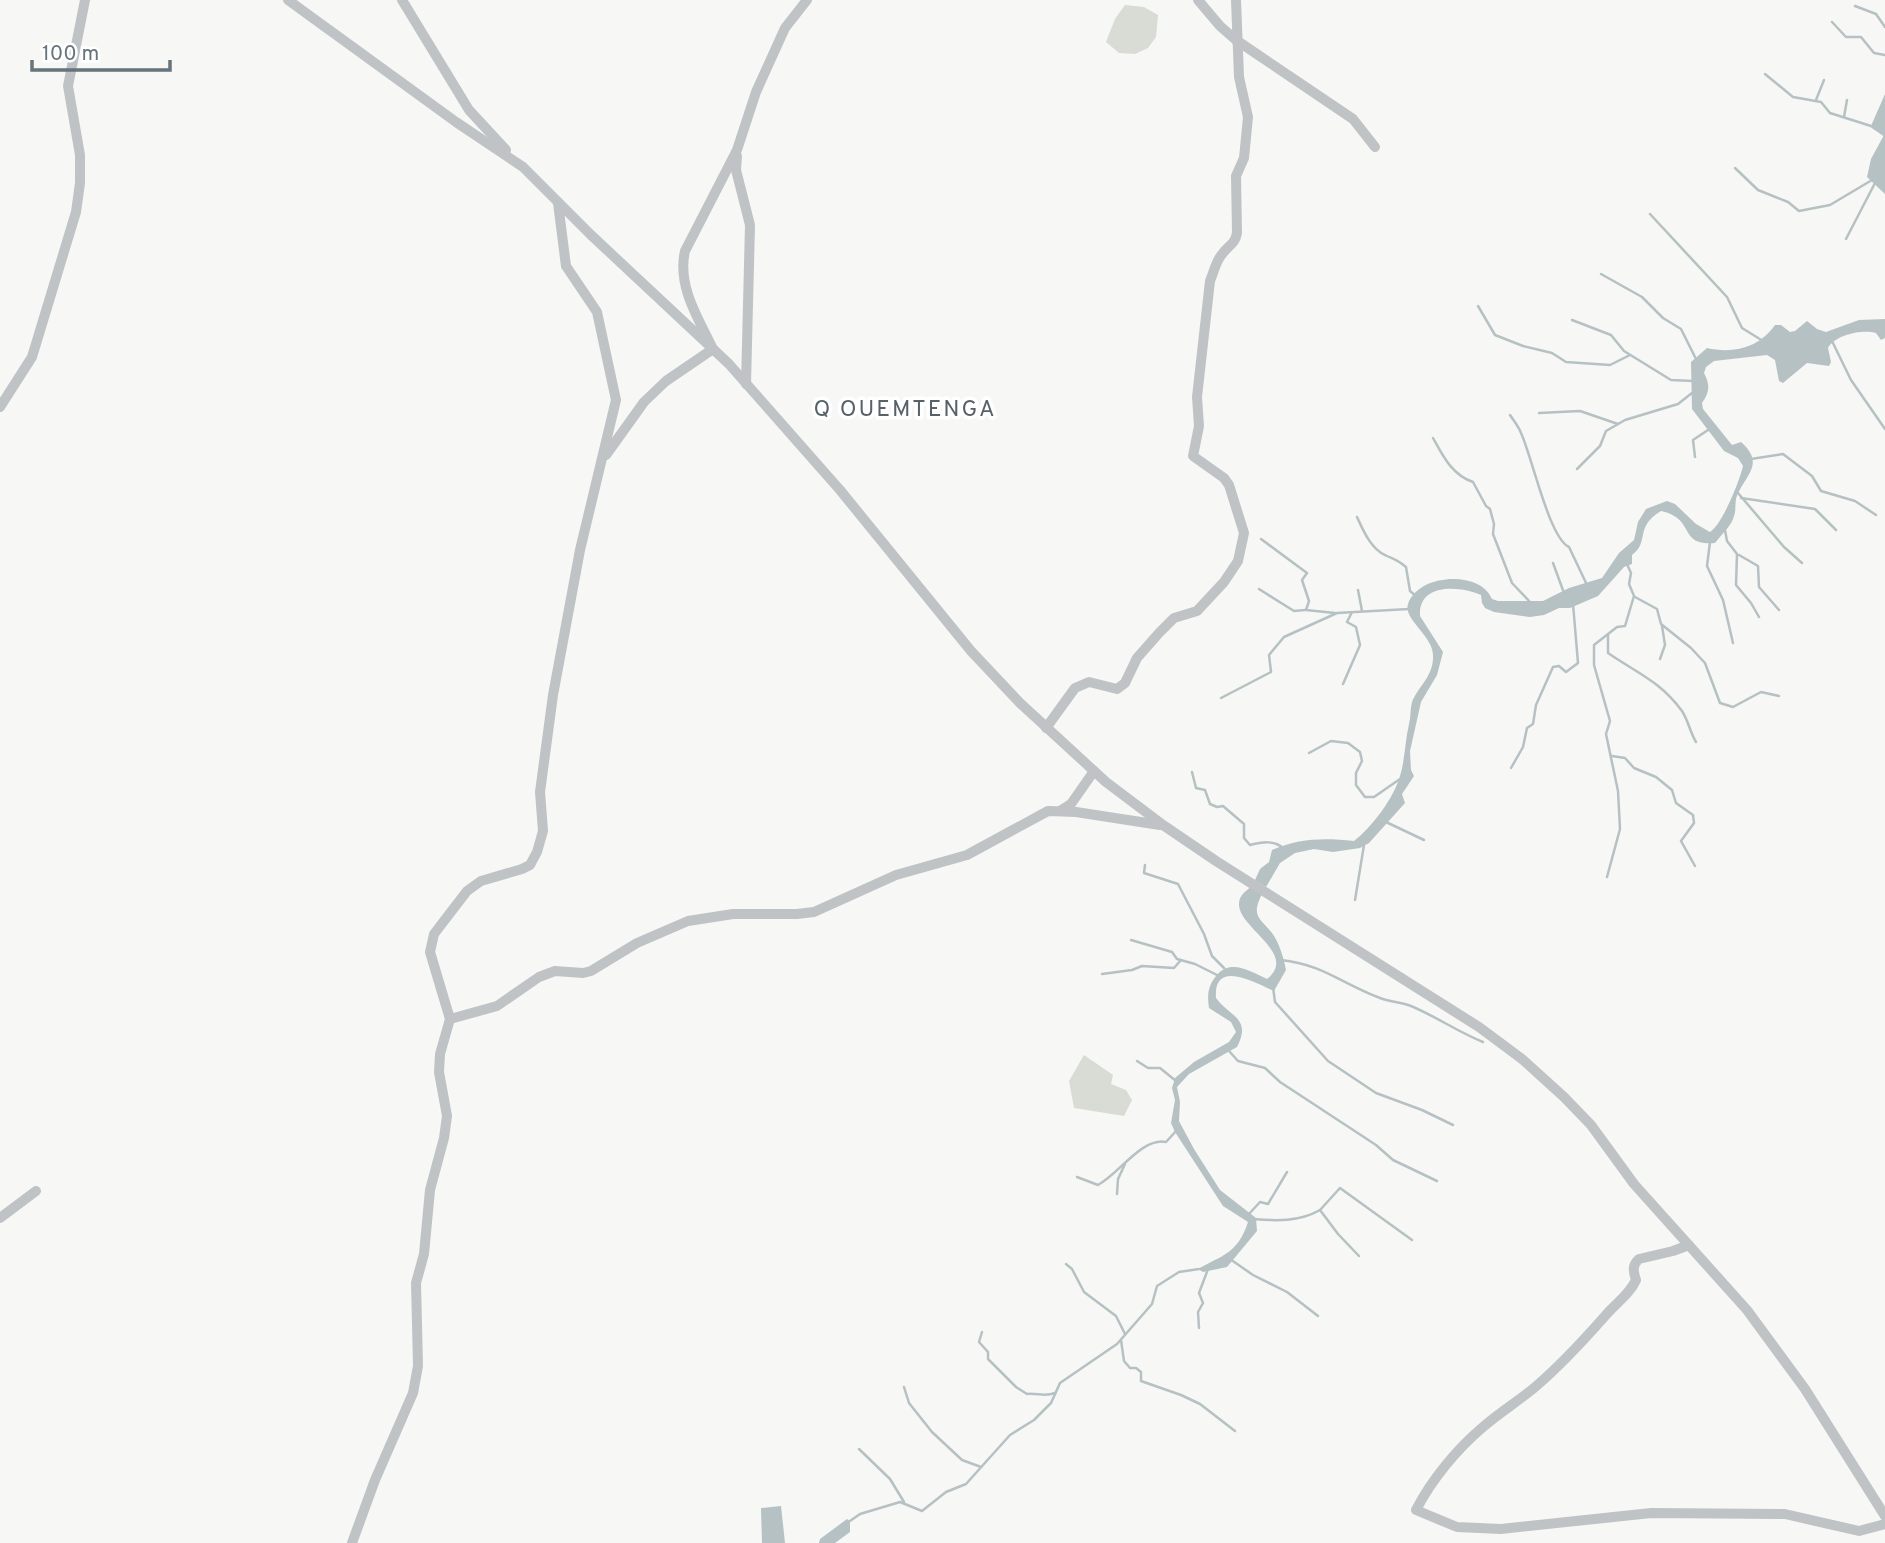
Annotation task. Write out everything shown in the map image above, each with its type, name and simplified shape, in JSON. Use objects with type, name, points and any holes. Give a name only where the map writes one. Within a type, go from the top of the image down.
[{"type":"street","points":[[0,407],[32,357],[76,212],[80,155],[68,86],[85,0]]},
{"type":"street","points":[[288,0],[456,122],[523,167]]},
{"type":"street","points":[[402,0],[469,110],[558,203],[713,349],[746,384],[840,490],[971,651],[1020,704],[1094,771],[1163,825],[1479,1027],[1522,1059],[1591,1125],[1634,1184],[1747,1310],[1772,1343],[1832,1430],[1885,1516]]},
{"type":"street","points":[[713,349],[685,288],[685,251],[737,150],[756,92],[785,28],[807,0]]},
{"type":"street","points":[[1198,0],[1236,40],[1353,119],[1375,147]]},
{"type":"street","points":[[1046,728],[1075,688],[1089,682],[1117,690],[1125,683],[1137,658],[1159,632],[1174,618],[1197,611],[1224,582],[1238,561],[1244,533],[1229,485],[1224,478],[1193,456],[1199,426],[1197,397],[1210,281],[1223,253],[1235,242],[1237,176],[1244,158],[1248,117],[1238,77],[1236,0]]},
{"type":"street","points":[[737,150],[736,170],[750,225],[746,384]]},
{"type":"street","points":[[352,1543],[375,1480],[413,1392],[419,1349],[416,1283],[424,1254],[432,1180],[447,1116],[439,1072],[440,1054],[450,1019],[430,952],[434,934],[467,891],[481,881],[530,865],[537,852],[543,831],[540,792],[553,695],[580,550],[616,400],[597,312],[566,266],[558,203]]},
{"type":"street","points":[[602,460],[643,402],[666,381],[713,349]]},
{"type":"street","points":[[1059,812],[1071,804],[1094,771]]},
{"type":"street","points":[[450,1019],[497,1006],[540,977],[555,971],[591,971],[637,943],[688,921],[733,914],[814,912],[897,875],[967,855],[1048,811],[1163,825]]},
{"type":"street","points":[[0,1218],[36,1191]]},
{"type":"street","points":[[1689,1245],[1639,1259],[1633,1269],[1636,1280],[1632,1288],[1535,1387],[1480,1429],[1433,1483],[1416,1510],[1457,1527],[1501,1529],[1651,1513],[1786,1514],[1859,1531],[1885,1524]]},
{"type":"shaded area","points":[[1125,5],[1144,7],[1158,15],[1156,37],[1148,48],[1135,54],[1119,53],[1106,42],[1115,19]]},
{"type":"shaded area","points":[[1885,94],[1885,194],[1867,177],[1871,159],[1884,135],[1871,126]]},
{"type":"shaded area","points":[[1885,319],[1885,338],[1881,340],[1876,333],[1870,332],[1843,336],[1828,348],[1831,362],[1829,366],[1807,363],[1783,383],[1779,381],[1775,360],[1767,355],[1714,361],[1706,367],[1704,373],[1708,388],[1702,403],[1703,409],[1732,445],[1741,442],[1749,450],[1753,464],[1736,499],[1733,519],[1715,543],[1696,540],[1679,520],[1661,511],[1648,523],[1640,545],[1632,555],[1632,564],[1624,567],[1598,596],[1570,608],[1559,608],[1544,615],[1530,617],[1494,612],[1485,608],[1481,595],[1463,590],[1442,589],[1426,597],[1421,605],[1420,616],[1443,652],[1437,675],[1421,702],[1410,751],[1414,776],[1402,794],[1405,803],[1369,843],[1360,848],[1333,852],[1314,849],[1295,853],[1280,863],[1266,887],[1255,880],[1260,869],[1269,862],[1272,850],[1312,840],[1354,841],[1374,821],[1393,794],[1402,770],[1412,702],[1429,675],[1433,662],[1432,648],[1408,610],[1408,604],[1414,594],[1436,581],[1450,579],[1476,583],[1486,590],[1492,599],[1498,601],[1543,601],[1569,588],[1602,578],[1619,553],[1634,540],[1638,522],[1646,509],[1667,501],[1675,504],[1696,524],[1710,532],[1725,512],[1743,466],[1738,458],[1724,451],[1692,409],[1691,362],[1707,348],[1726,350],[1753,344],[1769,333],[1775,325],[1781,325],[1790,332],[1807,321],[1826,332],[1859,320]]},
{"type":"shaded area","points":[[1252,886],[1262,894],[1257,907],[1258,916],[1277,941],[1286,970],[1274,991],[1237,976],[1221,979],[1216,998],[1241,1024],[1241,1037],[1237,1047],[1189,1074],[1177,1087],[1180,1102],[1179,1121],[1194,1149],[1220,1190],[1256,1218],[1257,1231],[1227,1267],[1203,1272],[1198,1269],[1234,1247],[1248,1222],[1223,1206],[1175,1132],[1171,1123],[1175,1100],[1172,1088],[1175,1078],[1194,1062],[1229,1042],[1236,1032],[1231,1022],[1209,1008],[1209,991],[1216,976],[1227,968],[1234,967],[1267,979],[1275,970],[1276,960],[1272,951],[1241,913],[1240,898]]},
{"type":"shaded area","points":[[1084,1055],[1113,1075],[1111,1084],[1126,1090],[1132,1100],[1124,1116],[1074,1108],[1069,1081]]},
{"type":"shaded area","points":[[781,1506],[785,1543],[762,1543],[761,1508]]},
{"type":"shaded area","points":[[847,1519],[850,1521],[850,1532],[835,1543],[819,1543],[820,1539]]},
{"type":"waterway","points":[[1855,6],[1876,14],[1885,27]]},
{"type":"waterway","points":[[1832,22],[1846,37],[1861,37],[1874,53],[1885,55]]},
{"type":"waterway","points":[[1765,74],[1793,97],[1821,102],[1830,113],[1871,126],[1884,135]]},
{"type":"waterway","points":[[1816,100],[1824,80]]},
{"type":"waterway","points":[[1844,117],[1847,100]]},
{"type":"waterway","points":[[1735,168],[1758,190],[1788,202],[1799,211],[1830,205],[1872,180]]},
{"type":"waterway","points":[[1846,239],[1875,183]]},
{"type":"waterway","points":[[1650,214],[1727,297],[1742,328],[1763,341]]},
{"type":"waterway","points":[[1601,274],[1642,297],[1663,318],[1681,329],[1697,361]]},
{"type":"waterway","points":[[1478,306],[1495,335],[1552,353],[1566,362],[1610,365],[1630,355]]},
{"type":"waterway","points":[[1572,320],[1611,335],[1624,351],[1671,380],[1693,381]]},
{"type":"waterway","points":[[1831,339],[1851,380],[1885,429]]},
{"type":"waterway","points":[[1577,469],[1600,446],[1606,431],[1625,420],[1678,404],[1692,393]]},
{"type":"waterway","points":[[1539,413],[1580,411],[1618,424]]},
{"type":"waterway","points":[[1510,415],[1519,428],[1555,529],[1569,547],[1587,585]]},
{"type":"waterway","points":[[1695,457],[1693,440],[1708,430]]},
{"type":"waterway","points":[[1433,438],[1449,464],[1459,475],[1473,482],[1490,509],[1494,524],[1493,534],[1512,583],[1531,603]]},
{"type":"waterway","points":[[1751,459],[1783,454],[1812,476],[1821,491],[1855,501],[1876,515]]},
{"type":"waterway","points":[[1738,493],[1784,547],[1802,563]]},
{"type":"waterway","points":[[1741,498],[1815,509],[1836,530]]},
{"type":"waterway","points":[[1357,517],[1368,539],[1376,548],[1406,567],[1410,591],[1416,596]]},
{"type":"waterway","points":[[1725,530],[1727,541],[1737,554],[1736,585],[1759,617]]},
{"type":"waterway","points":[[1261,539],[1307,573],[1302,580],[1309,601],[1306,610],[1335,613]]},
{"type":"waterway","points":[[1710,542],[1707,566],[1723,600],[1733,643]]},
{"type":"waterway","points":[[1739,555],[1758,566],[1759,587],[1779,610]]},
{"type":"waterway","points":[[1553,563],[1564,593]]},
{"type":"waterway","points":[[1607,877],[1620,829],[1618,791],[1606,734],[1610,721],[1594,665],[1594,645],[1617,627],[1625,626],[1634,596],[1629,584],[1631,573],[1627,564]]},
{"type":"waterway","points":[[1259,589],[1294,611],[1305,610]]},
{"type":"waterway","points":[[1358,590],[1362,611]]},
{"type":"waterway","points":[[1635,597],[1657,609],[1661,624],[1705,663],[1720,703],[1733,707],[1761,692],[1779,696]]},
{"type":"waterway","points":[[1511,768],[1523,747],[1527,728],[1533,724],[1536,705],[1553,667],[1559,666],[1566,672],[1578,663],[1573,604]]},
{"type":"waterway","points":[[1221,698],[1271,672],[1269,655],[1284,637],[1337,613],[1409,609]]},
{"type":"waterway","points":[[1343,684],[1360,645],[1356,627],[1347,622],[1352,612]]},
{"type":"waterway","points":[[1660,659],[1665,645],[1662,626]]},
{"type":"waterway","points":[[1608,635],[1608,653],[1648,678],[1674,701],[1686,718],[1696,742]]},
{"type":"waterway","points":[[1309,753],[1331,741],[1348,743],[1360,752],[1362,761],[1356,773],[1356,785],[1365,797],[1374,797],[1400,779]]},
{"type":"waterway","points":[[1612,756],[1625,758],[1634,768],[1656,777],[1672,790],[1676,803],[1693,815],[1694,823],[1681,841],[1695,866]]},
{"type":"waterway","points":[[1192,772],[1196,788],[1205,790],[1210,804],[1223,806],[1244,824],[1244,838],[1250,845],[1272,843],[1283,848]]},
{"type":"waterway","points":[[1386,822],[1424,840]]},
{"type":"waterway","points":[[1355,900],[1364,845]]},
{"type":"waterway","points":[[1145,865],[1144,873],[1178,884],[1204,934],[1212,956],[1224,968]]},
{"type":"waterway","points":[[1131,940],[1172,952],[1177,959],[1217,975]]},
{"type":"waterway","points":[[1102,974],[1142,966],[1174,968],[1181,960]]},
{"type":"waterway","points":[[1281,960],[1321,970],[1367,993],[1411,1006],[1483,1042]]},
{"type":"waterway","points":[[1273,987],[1275,1002],[1328,1061],[1376,1093],[1453,1125]]},
{"type":"waterway","points":[[1229,1051],[1238,1061],[1265,1068],[1280,1082],[1376,1145],[1393,1160],[1437,1181]]},
{"type":"waterway","points":[[1137,1061],[1148,1068],[1160,1068],[1176,1081]]},
{"type":"waterway","points":[[1077,1177],[1098,1185],[1139,1151],[1148,1145],[1166,1142],[1177,1130]]},
{"type":"waterway","points":[[1117,1194],[1118,1179],[1125,1164]]},
{"type":"waterway","points":[[1248,1215],[1260,1202],[1268,1204],[1287,1172]]},
{"type":"waterway","points":[[1320,1210],[1340,1188],[1412,1240]]},
{"type":"waterway","points":[[1253,1219],[1296,1219],[1320,1210],[1359,1256]]},
{"type":"waterway","points":[[1230,1259],[1253,1275],[1287,1292],[1318,1316]]},
{"type":"waterway","points":[[1066,1264],[1072,1269],[1084,1292],[1116,1316],[1125,1334]]},
{"type":"waterway","points":[[850,1521],[860,1514],[900,1502],[922,1511],[946,1492],[966,1484],[1010,1435],[1034,1420],[1051,1403],[1060,1383],[1117,1344],[1152,1304],[1157,1286],[1179,1272],[1199,1269]]},
{"type":"waterway","points":[[1199,1328],[1198,1312],[1203,1303],[1199,1293],[1208,1269]]},
{"type":"waterway","points":[[982,1332],[979,1342],[988,1352],[988,1359],[1016,1387],[1027,1394],[1055,1393]]},
{"type":"waterway","points":[[1121,1340],[1124,1361],[1130,1368],[1141,1372],[1141,1381],[1200,1404],[1235,1431]]},
{"type":"waterway","points":[[904,1387],[909,1403],[932,1432],[962,1460],[981,1467]]},
{"type":"waterway","points":[[859,1449],[890,1479],[904,1502]]},
{"type":"district","name":"Q OUEMTENGA","points":[[905,408]]}]
